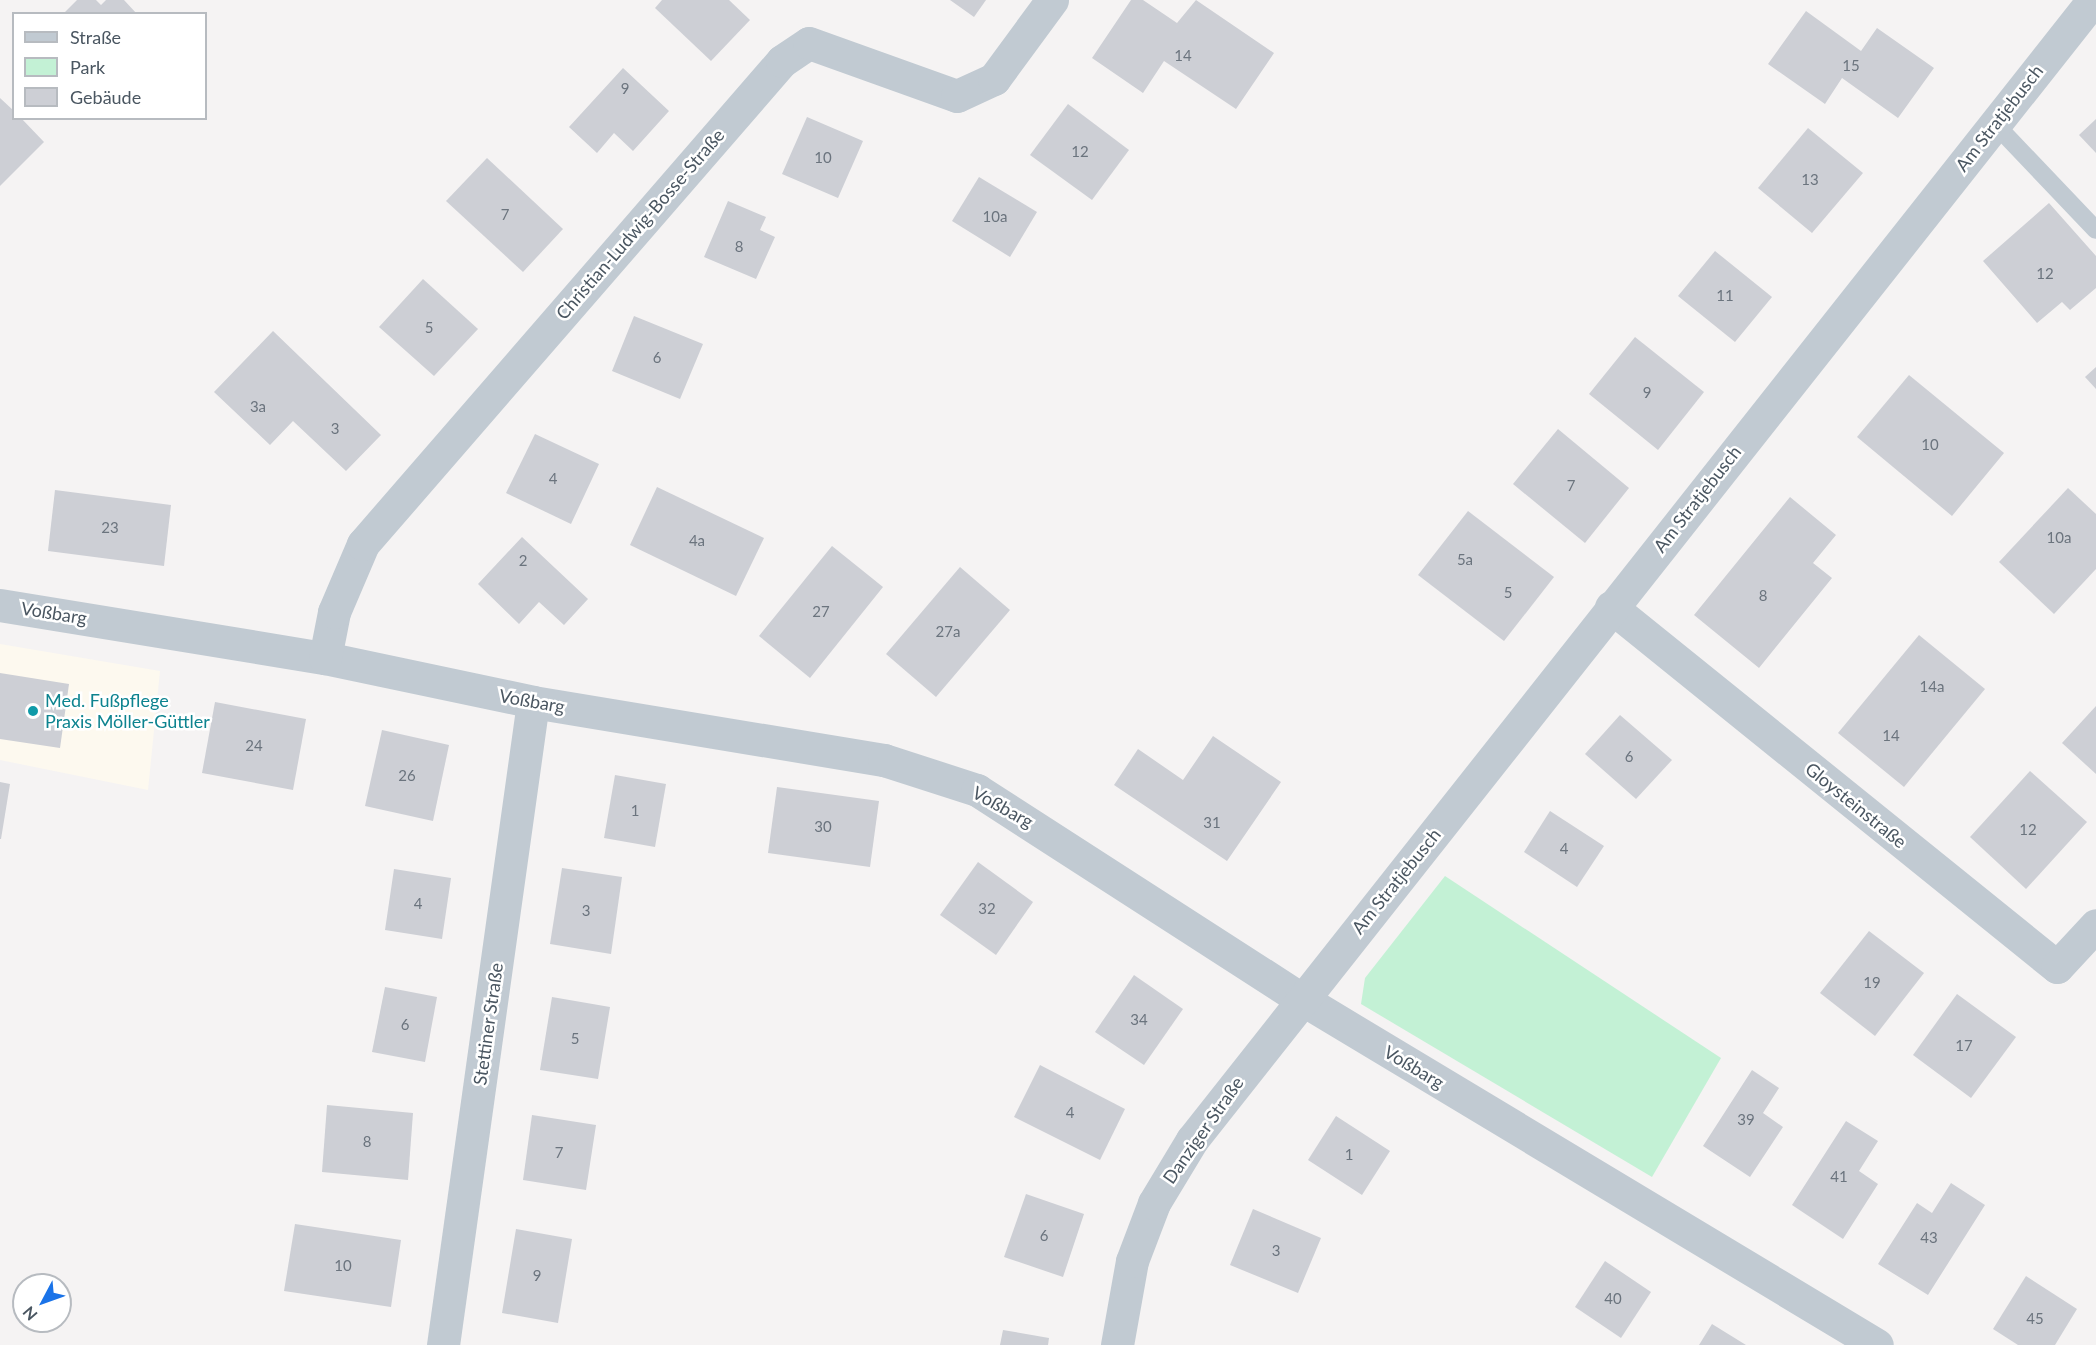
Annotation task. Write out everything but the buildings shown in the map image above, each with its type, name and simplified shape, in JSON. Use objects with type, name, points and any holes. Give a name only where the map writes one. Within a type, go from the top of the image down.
[{"type":"street","name":"Christian-Ludwig-Bosse-Straße","points":[[325,658],[334,612],[363,544],[782,61],[809,43],[957,96],[994,79],[1052,0]]},
{"type":"street","name":"Am Stratjebusch","points":[[1300,998],[2093,0]]},
{"type":"street","name":"Voßbarg","points":[[0,604],[325,658],[533,702],[884,760],[977,790],[1300,998],[1877,1345]]},
{"type":"street","name":"Gloysteinstraße","points":[[1611,607],[2057,967],[2096,925]]},
{"type":"street","name":"Stettiner Straße","points":[[443,1345],[533,702]]},
{"type":"street","name":"Danziger Straße","points":[[1117,1345],[1132,1261],[1154,1203],[1192,1140],[1300,998]]},
{"type":"lane","points":[[1995,124],[2096,230]]},
{"type":"shaded area","points":[[0,644],[160,671],[148,790],[0,760]]},
{"type":"green space","points":[[1445,876],[1721,1058],[1652,1177],[1361,1004],[1365,978]]},
{"type":"place","name":"Med. Fußpflege Praxis Möller-Güttler","points":[[33,711]]}]
